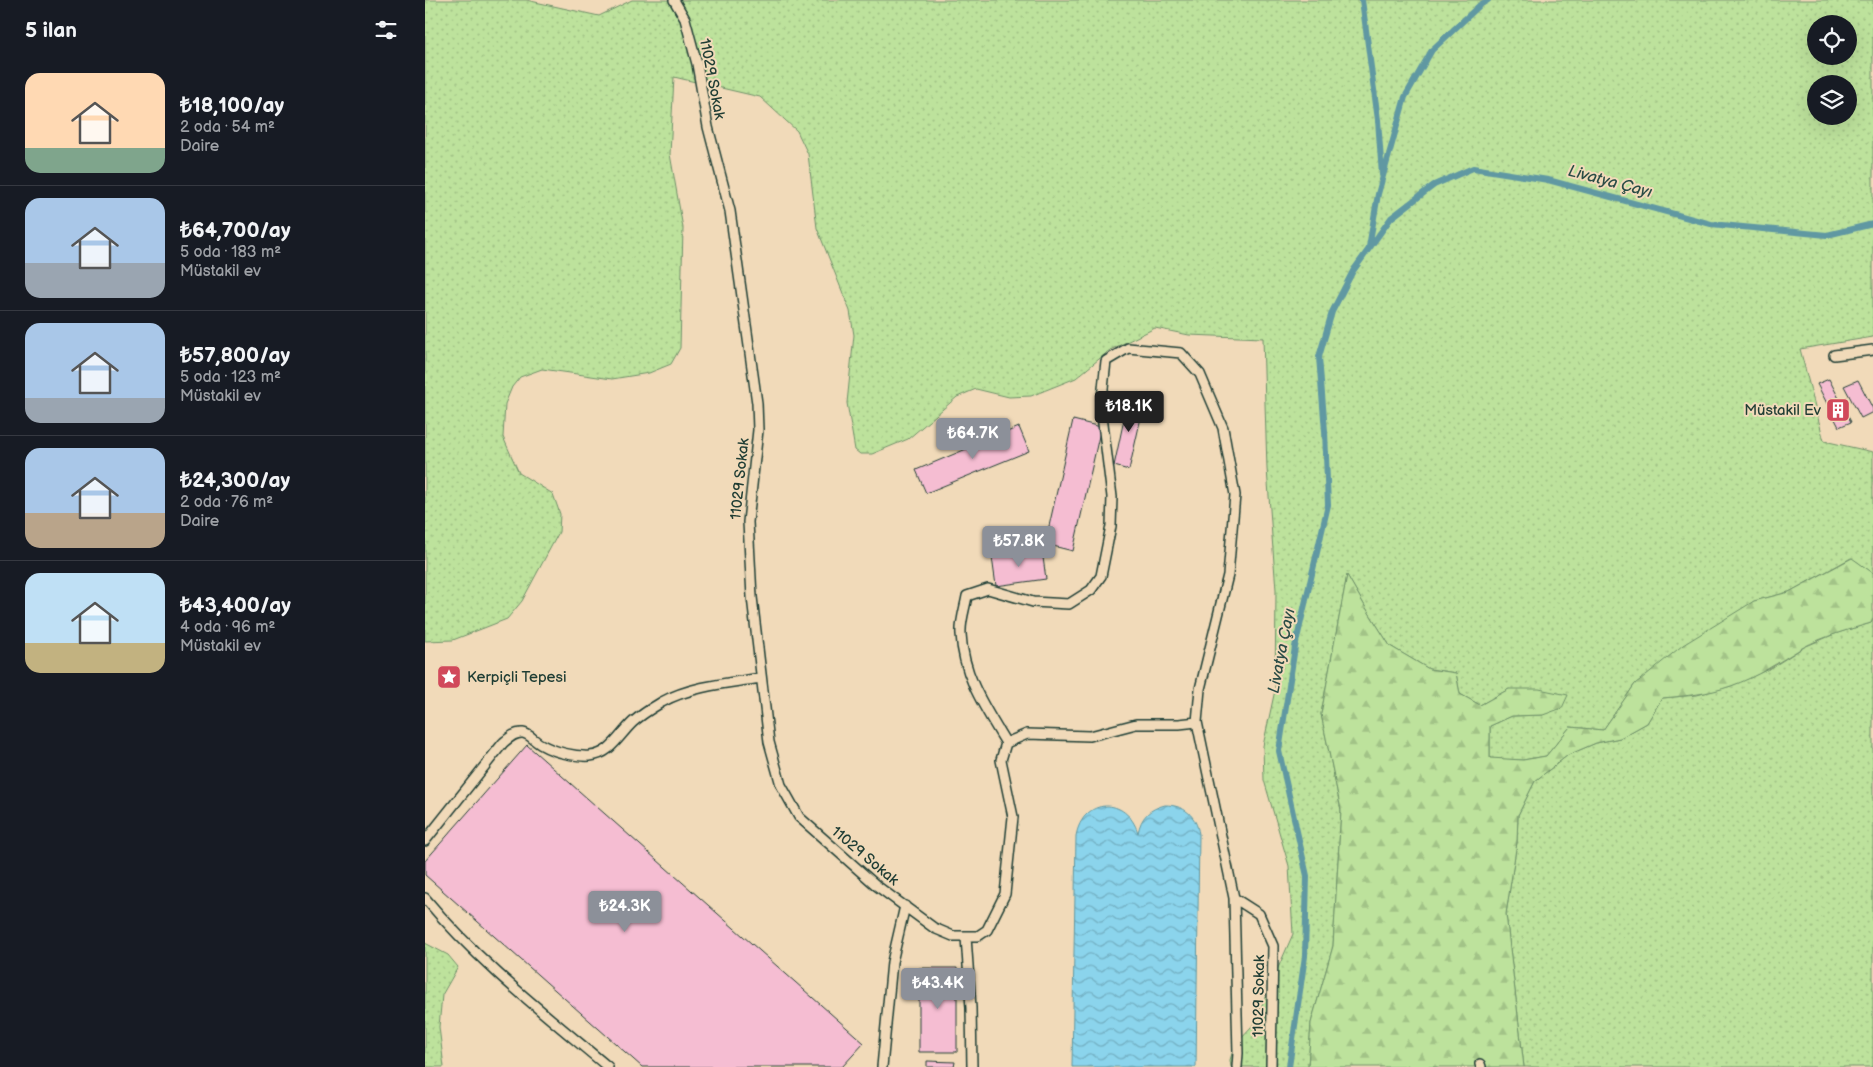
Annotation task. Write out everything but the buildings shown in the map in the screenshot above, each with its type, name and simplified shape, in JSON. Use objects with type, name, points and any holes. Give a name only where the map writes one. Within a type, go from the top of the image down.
[{"type":"lane","name":"11029 Sokak","points":[[673,0],[685,19],[697,64],[708,127],[730,211],[757,403],[759,430],[748,522],[751,597],[769,742],[781,785],[799,817],[877,886],[934,928],[953,936],[966,937]]},
{"type":"lane","points":[[971,1067],[971,1008],[966,937],[977,936],[987,930],[1005,894],[1013,817],[1001,760],[1006,743],[977,695],[965,667],[960,633],[967,596],[988,589],[1033,602],[1069,604],[1091,590],[1101,576],[1111,526],[1112,497],[1101,407],[1106,361],[1128,348],[1181,353],[1200,374],[1223,428],[1235,495],[1228,575],[1200,689],[1197,722],[1234,898],[1237,1067]]},
{"type":"lane","points":[[1834,355],[1873,350]]},
{"type":"lane","points":[[425,841],[503,743],[514,735],[527,734],[546,747],[562,752],[591,756],[606,751],[632,723],[663,701],[704,687],[761,678]]},
{"type":"lane","points":[[1006,743],[1027,734],[1090,736],[1137,724],[1197,722]]},
{"type":"lane","points":[[425,898],[446,924],[515,989],[608,1067]]},
{"type":"lane","name":"11029 Sokak","points":[[1234,898],[1259,914],[1273,946],[1271,1067]]},
{"type":"lane","points":[[882,1067],[892,962],[905,906]]},
{"type":"green space","points":[[425,0],[526,0],[599,16],[632,0],[1873,0],[1873,337],[1800,349],[1824,441],[1873,452],[1873,573],[1851,558],[1789,592],[1754,601],[1635,684],[1603,730],[1570,727],[1546,756],[1523,760],[1490,759],[1490,726],[1512,716],[1543,715],[1509,689],[1480,705],[1460,694],[1456,673],[1429,669],[1390,646],[1347,575],[1321,714],[1341,810],[1333,946],[1311,1023],[1308,1067],[1231,1067],[1230,1060],[1238,1041],[1253,1025],[1293,934],[1289,866],[1264,780],[1263,746],[1275,690],[1276,590],[1267,469],[1263,338],[1189,335],[1155,328],[1110,350],[1076,378],[1031,396],[1009,397],[976,389],[957,397],[908,439],[872,454],[860,454],[855,450],[847,403],[854,335],[850,311],[817,228],[808,154],[797,131],[760,97],[674,77],[670,154],[683,228],[680,348],[671,364],[649,373],[612,379],[542,369],[520,377],[512,387],[505,404],[503,437],[519,473],[553,494],[560,514],[559,532],[522,601],[507,619],[453,640],[425,641]]},
{"type":"green space","points":[[1852,558],[1873,573],[1873,619],[1871,623],[1810,644],[1759,674],[1731,686],[1705,693],[1662,698],[1647,723],[1620,738],[1596,743],[1568,755],[1535,781],[1518,815],[1517,842],[1506,914],[1524,1067],[1308,1067],[1311,1023],[1333,946],[1341,810],[1321,714],[1347,575],[1390,646],[1429,669],[1456,673],[1460,694],[1480,705],[1509,689],[1539,689],[1568,695],[1562,708],[1543,715],[1512,716],[1490,726],[1490,758],[1523,760],[1546,756],[1570,727],[1603,730],[1635,684],[1683,645],[1754,601],[1789,592]]},
{"type":"green space","points":[[1873,619],[1873,1067],[1524,1067],[1506,914],[1517,842],[1518,815],[1535,781],[1568,755],[1596,743],[1620,738],[1647,723],[1662,698],[1697,695],[1731,686],[1771,668],[1804,647],[1837,633],[1871,623]]},
{"type":"green space","points":[[425,943],[448,955],[458,967],[442,995],[439,1027],[444,1067],[428,1067],[425,1063]]},
{"type":"water","points":[[1165,805],[1172,805],[1188,812],[1195,821],[1199,834],[1196,1067],[1072,1067],[1076,836],[1080,823],[1087,814],[1096,808],[1105,806],[1115,807],[1125,812],[1138,833],[1141,822],[1147,814]]},
{"type":"waterway","name":"Livatya Çayı","points":[[1362,0],[1378,120],[1382,175]]},
{"type":"waterway","name":"Livatya Çayı","points":[[1369,247],[1378,194],[1405,97],[1432,50],[1480,5],[1488,0]]},
{"type":"waterway","name":"Livatya Çayı","points":[[1289,1067],[1305,956],[1307,876],[1279,751],[1295,647],[1328,505],[1319,357],[1332,312],[1353,271],[1391,218],[1434,185],[1473,168],[1548,180],[1711,224],[1827,235],[1873,224]]},
{"type":"place","name":"Müstakil Ev","points":[[1838,410]]},
{"type":"place","name":"Kerpiçli Tepesi","points":[[449,677]]}]
